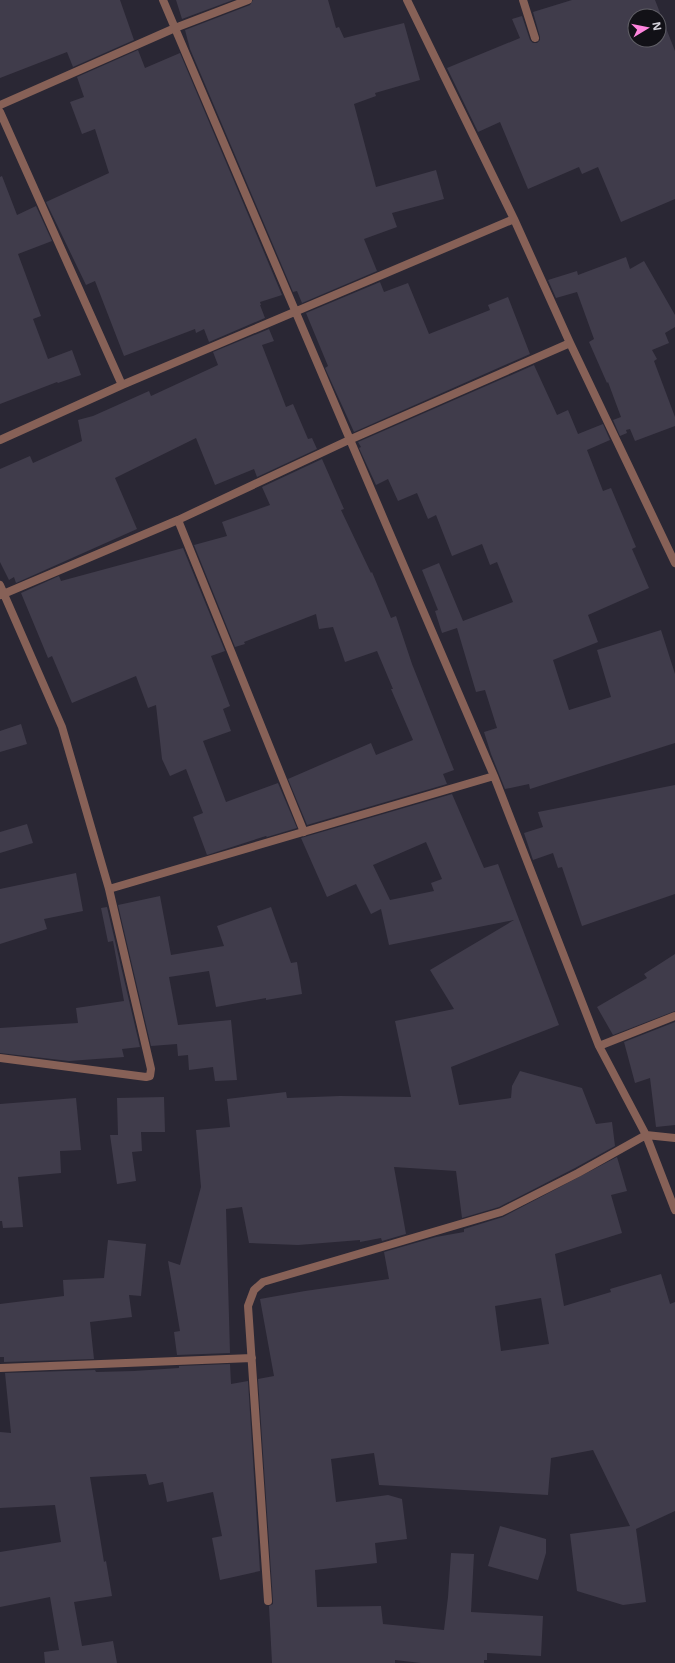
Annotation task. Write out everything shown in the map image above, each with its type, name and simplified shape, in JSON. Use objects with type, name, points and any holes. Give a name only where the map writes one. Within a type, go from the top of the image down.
[{"type":"street","points":[[163,0],[494,776],[599,1046],[646,1135],[675,1210]]},
{"type":"street","points":[[0,105],[175,28],[248,0]]},
{"type":"street","points":[[407,0],[514,220],[570,343],[675,562]]},
{"type":"street","points":[[523,0],[535,38]]},
{"type":"street","points":[[0,112],[122,385]]},
{"type":"street","points":[[0,440],[122,385],[514,220]]},
{"type":"street","points":[[2,595],[178,520],[350,440],[570,343]]},
{"type":"street","points":[[178,520],[304,832]]},
{"type":"street","points":[[0,585],[2,595],[62,728],[109,889],[151,1069],[150,1076],[146,1077],[0,1058]]},
{"type":"street","points":[[109,889],[494,776]]},
{"type":"street","points":[[599,1046],[675,1016]]},
{"type":"street","points":[[268,1601],[248,1306],[254,1290],[263,1282],[501,1212],[578,1173],[646,1135],[675,1138]]},
{"type":"street","points":[[0,1368],[252,1358]]},
{"type":"building","points":[[0,0],[120,0],[134,40],[73,67],[67,52],[0,78]]},
{"type":"building","points":[[176,0],[233,0],[182,19]]},
{"type":"building","points":[[253,0],[328,0],[336,28],[339,27],[344,38],[404,23],[420,80],[375,93],[376,96],[354,104],[376,187],[436,170],[444,199],[392,213],[397,227],[364,239],[377,271],[302,303],[297,291],[293,292],[190,49],[185,30],[250,5]]},
{"type":"building","points":[[572,0],[655,0],[658,8],[627,8],[627,48],[667,48],[667,31],[675,51],[675,199],[621,222],[598,167],[582,174],[579,167],[528,189],[500,122],[478,132],[447,68],[520,38],[512,19],[522,16],[530,40],[533,43],[537,43],[540,40],[533,12]]},
{"type":"building","points":[[138,50],[145,68],[180,53],[282,295],[260,302],[265,318],[209,342],[204,329],[196,333],[195,329],[124,356],[95,281],[86,285],[46,202],[109,173],[95,129],[82,134],[70,102],[84,97],[77,77]]},
{"type":"building","points":[[2,176],[17,215],[36,206],[52,241],[18,254],[41,316],[33,319],[48,359],[72,350],[81,375],[58,383],[57,382],[0,404],[0,177]]},
{"type":"building","points":[[626,257],[630,269],[644,261],[675,315],[675,327],[665,333],[669,343],[652,350],[657,359],[654,361],[675,417],[675,426],[635,441],[630,429],[626,430],[627,433],[620,436],[613,420],[621,417],[608,382],[607,383],[589,342],[594,339],[577,292],[556,298],[548,280],[577,271],[578,275]]},
{"type":"building","points":[[380,282],[384,292],[408,283],[429,334],[490,310],[488,305],[508,297],[530,354],[354,432],[325,368],[328,366],[306,313]]},
{"type":"building","points":[[269,329],[274,341],[262,345],[286,407],[293,404],[308,439],[312,438],[317,449],[257,477],[254,469],[215,485],[196,438],[115,478],[137,529],[16,583],[14,577],[9,580],[0,562],[0,469],[30,456],[33,463],[82,441],[78,420],[93,416],[149,391],[151,396],[218,365],[213,352]]},
{"type":"building","points":[[534,365],[557,415],[568,410],[578,434],[603,424],[610,440],[587,450],[603,491],[611,488],[636,547],[632,549],[649,588],[588,615],[598,642],[553,660],[569,710],[611,697],[597,650],[661,630],[675,674],[675,743],[530,789],[529,784],[505,789],[484,732],[497,728],[485,690],[476,692],[457,628],[442,633],[435,611],[438,610],[422,570],[439,563],[463,621],[513,602],[497,562],[490,565],[482,544],[452,556],[436,515],[428,519],[417,493],[398,501],[388,479],[376,485],[359,448],[361,447],[358,442]]},
{"type":"building","points":[[322,459],[344,509],[341,510],[371,573],[372,572],[391,618],[396,616],[412,664],[454,770],[443,774],[447,784],[307,825],[288,779],[371,743],[376,755],[413,740],[391,689],[393,689],[377,651],[345,662],[333,627],[319,629],[316,614],[244,642],[245,644],[235,647],[194,545],[227,536],[222,522],[270,505],[262,487]]},
{"type":"building","points":[[183,548],[225,651],[211,656],[230,706],[223,709],[231,731],[203,741],[226,802],[278,783],[297,828],[267,837],[266,836],[207,855],[193,817],[203,813],[186,769],[170,776],[162,759],[156,705],[148,708],[136,676],[72,703],[52,656],[48,658],[21,593],[59,576],[61,581]]},
{"type":"building","points":[[21,724],[27,744],[0,752],[0,731]]},
{"type":"building","points":[[675,785],[675,894],[582,926],[562,867],[558,868],[553,853],[533,860],[524,833],[543,827],[538,812]]},
{"type":"building","points":[[452,794],[484,868],[498,864],[559,1025],[451,1067],[459,1105],[511,1098],[512,1086],[520,1071],[582,1088],[596,1124],[612,1122],[615,1146],[499,1207],[462,1218],[456,1171],[394,1167],[406,1234],[382,1241],[381,1238],[360,1242],[360,1240],[298,1245],[249,1243],[242,1207],[226,1209],[230,1353],[177,1355],[174,1332],[180,1331],[168,1261],[180,1265],[201,1187],[196,1130],[230,1127],[227,1099],[286,1092],[287,1098],[340,1096],[411,1097],[395,1021],[454,1009],[430,970],[514,920],[389,945],[381,909],[371,914],[356,884],[327,897],[301,838]],"holes":[[[426,842],[442,879],[431,883],[434,891],[390,900],[373,865]]]},
{"type":"building","points":[[27,824],[33,843],[0,853],[0,832]]},
{"type":"building","points":[[76,873],[83,911],[44,919],[47,929],[0,944],[0,889]]},
{"type":"building","points":[[160,896],[171,955],[224,946],[217,926],[271,907],[291,963],[297,962],[302,994],[266,1000],[266,998],[216,1007],[209,971],[169,977],[178,1025],[231,1020],[237,1080],[215,1081],[213,1067],[189,1070],[188,1055],[178,1056],[177,1044],[151,1046],[118,905]]},
{"type":"building","points":[[107,907],[140,1047],[122,1049],[124,1057],[69,1061],[0,1053],[0,1028],[78,1023],[76,1008],[124,1001],[113,941],[108,942],[101,908]]},
{"type":"building","points":[[675,954],[675,1011],[613,1035],[597,1007],[647,978],[644,974]]},
{"type":"building","points":[[675,1022],[675,1125],[656,1127],[650,1078],[635,1083],[624,1042]]},
{"type":"building","points":[[164,1097],[165,1132],[141,1132],[142,1151],[132,1152],[136,1181],[117,1184],[110,1135],[118,1135],[117,1098]]},
{"type":"building","points":[[76,1098],[81,1150],[60,1151],[61,1173],[18,1177],[23,1227],[3,1228],[2,1221],[0,1221],[0,1104]]},
{"type":"building","points":[[617,1157],[627,1191],[611,1195],[622,1233],[555,1254],[564,1306],[611,1292],[610,1289],[661,1274],[670,1304],[675,1302],[675,1511],[636,1529],[646,1602],[623,1605],[577,1591],[570,1534],[630,1526],[593,1450],[551,1458],[548,1495],[379,1485],[374,1453],[331,1459],[336,1502],[388,1495],[402,1499],[407,1539],[375,1543],[377,1563],[315,1570],[317,1607],[381,1606],[383,1624],[444,1630],[451,1553],[474,1554],[471,1612],[543,1616],[541,1656],[487,1653],[487,1660],[484,1660],[484,1663],[421,1663],[395,1660],[395,1663],[272,1663],[269,1606],[273,1604],[273,1601],[258,1379],[274,1376],[260,1299],[389,1279],[384,1252],[436,1237],[464,1232],[464,1229],[503,1217]],"holes":[[[541,1298],[549,1344],[501,1351],[495,1306]]]},
{"type":"building","points":[[108,1240],[146,1244],[141,1296],[129,1295],[132,1317],[90,1322],[94,1359],[4,1362],[4,1357],[0,1357],[0,1304],[64,1296],[63,1280],[104,1278]]},
{"type":"building","points":[[230,1364],[231,1384],[248,1381],[260,1571],[220,1580],[212,1538],[222,1536],[213,1492],[167,1502],[163,1482],[149,1485],[146,1474],[90,1477],[104,1562],[106,1561],[112,1596],[74,1602],[82,1646],[113,1641],[117,1663],[45,1663],[44,1652],[59,1650],[50,1597],[0,1607],[0,1552],[61,1542],[55,1505],[0,1508],[0,1432],[11,1433],[5,1373],[95,1370],[96,1372],[134,1371],[179,1368],[179,1366]]},
{"type":"building","points":[[500,1526],[546,1539],[546,1553],[538,1580],[488,1566]]}]
